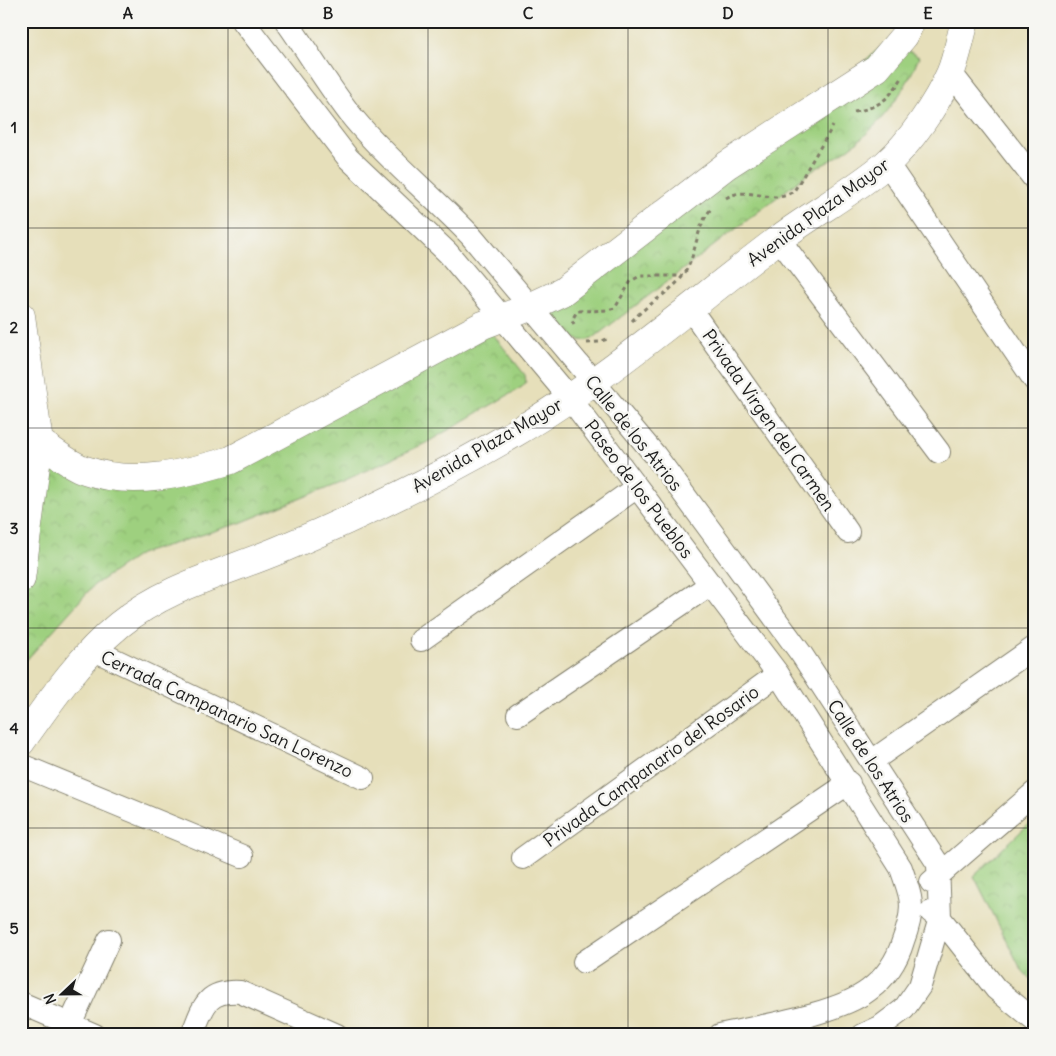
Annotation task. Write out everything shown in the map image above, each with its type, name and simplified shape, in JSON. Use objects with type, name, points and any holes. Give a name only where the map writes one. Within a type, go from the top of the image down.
[{"type":"street","name":"Paseo de los Pueblos","points":[[244,21],[348,158],[448,253],[569,398],[778,674],[849,783],[901,868],[910,898],[909,927],[900,952],[885,976],[868,992],[841,1004],[801,1017],[720,1035]]},
{"type":"street","name":"Calle de los Atrios","points":[[286,21],[354,118],[381,148],[471,236],[654,455],[802,655],[938,864],[940,918],[920,986],[904,1009],[880,1027],[863,1035]]},
{"type":"street","points":[[39,442],[84,470],[117,478],[191,473],[232,460],[501,317],[530,307],[562,292],[727,166],[877,68],[904,36],[911,21]]},
{"type":"street","name":"Avenida Plaza Mayor","points":[[21,742],[62,685],[92,650],[122,624],[156,600],[209,575],[278,551],[403,493],[515,433],[592,382],[780,239],[888,163],[926,117],[951,73],[965,21]]},
{"type":"street","points":[[951,73],[1035,180]]},
{"type":"street","points":[[888,163],[1035,381]]},
{"type":"street","points":[[780,239],[939,452]]},
{"type":"street","name":"Privada Virgen del Carmen","points":[[689,308],[848,532]]},
{"type":"street","points":[[21,316],[39,442],[21,578]]},
{"type":"street","points":[[422,640],[637,487]]},
{"type":"street","points":[[518,715],[711,584]]},
{"type":"street","points":[[872,761],[1035,647]]},
{"type":"street","name":"Cerrada Campanario San Lorenzo","points":[[92,650],[363,778]]},
{"type":"street","name":"Privada Campanario del Rosario","points":[[523,858],[778,674]]},
{"type":"street","points":[[21,765],[242,856]]},
{"type":"street","points":[[584,962],[849,783]]},
{"type":"street","points":[[1035,792],[910,898],[940,918],[996,989],[1035,1021]]},
{"type":"street","points":[[67,1029],[109,940]]},
{"type":"street","points":[[192,1035],[202,1010],[212,996],[225,991],[240,992],[337,1035]]},
{"type":"street","points":[[21,1003],[67,1029],[95,1035]]},
{"type":"path","points":[[852,113],[879,105],[890,97],[905,72]]},
{"type":"path","points":[[720,202],[732,195],[745,192],[778,198],[788,196],[794,191],[836,120]]},
{"type":"path","points":[[628,326],[651,302],[683,276],[704,217],[714,206]]},
{"type":"path","points":[[575,326],[572,320],[577,311],[603,312],[615,308],[631,280],[640,276],[683,276]]},
{"type":"path","points":[[582,338],[587,343],[600,342],[615,336]]},
{"type":"green space","points":[[889,40],[919,57],[911,75],[890,108],[863,137],[848,149],[814,169],[592,339],[577,339],[565,332],[547,306],[847,76]]},
{"type":"green space","points":[[482,320],[525,375],[526,382],[522,387],[426,443],[341,482],[240,523],[140,554],[94,585],[21,666],[21,551],[45,457],[96,477],[217,455]]},
{"type":"green space","points":[[1035,818],[1035,984],[1021,969],[974,876]]}]
